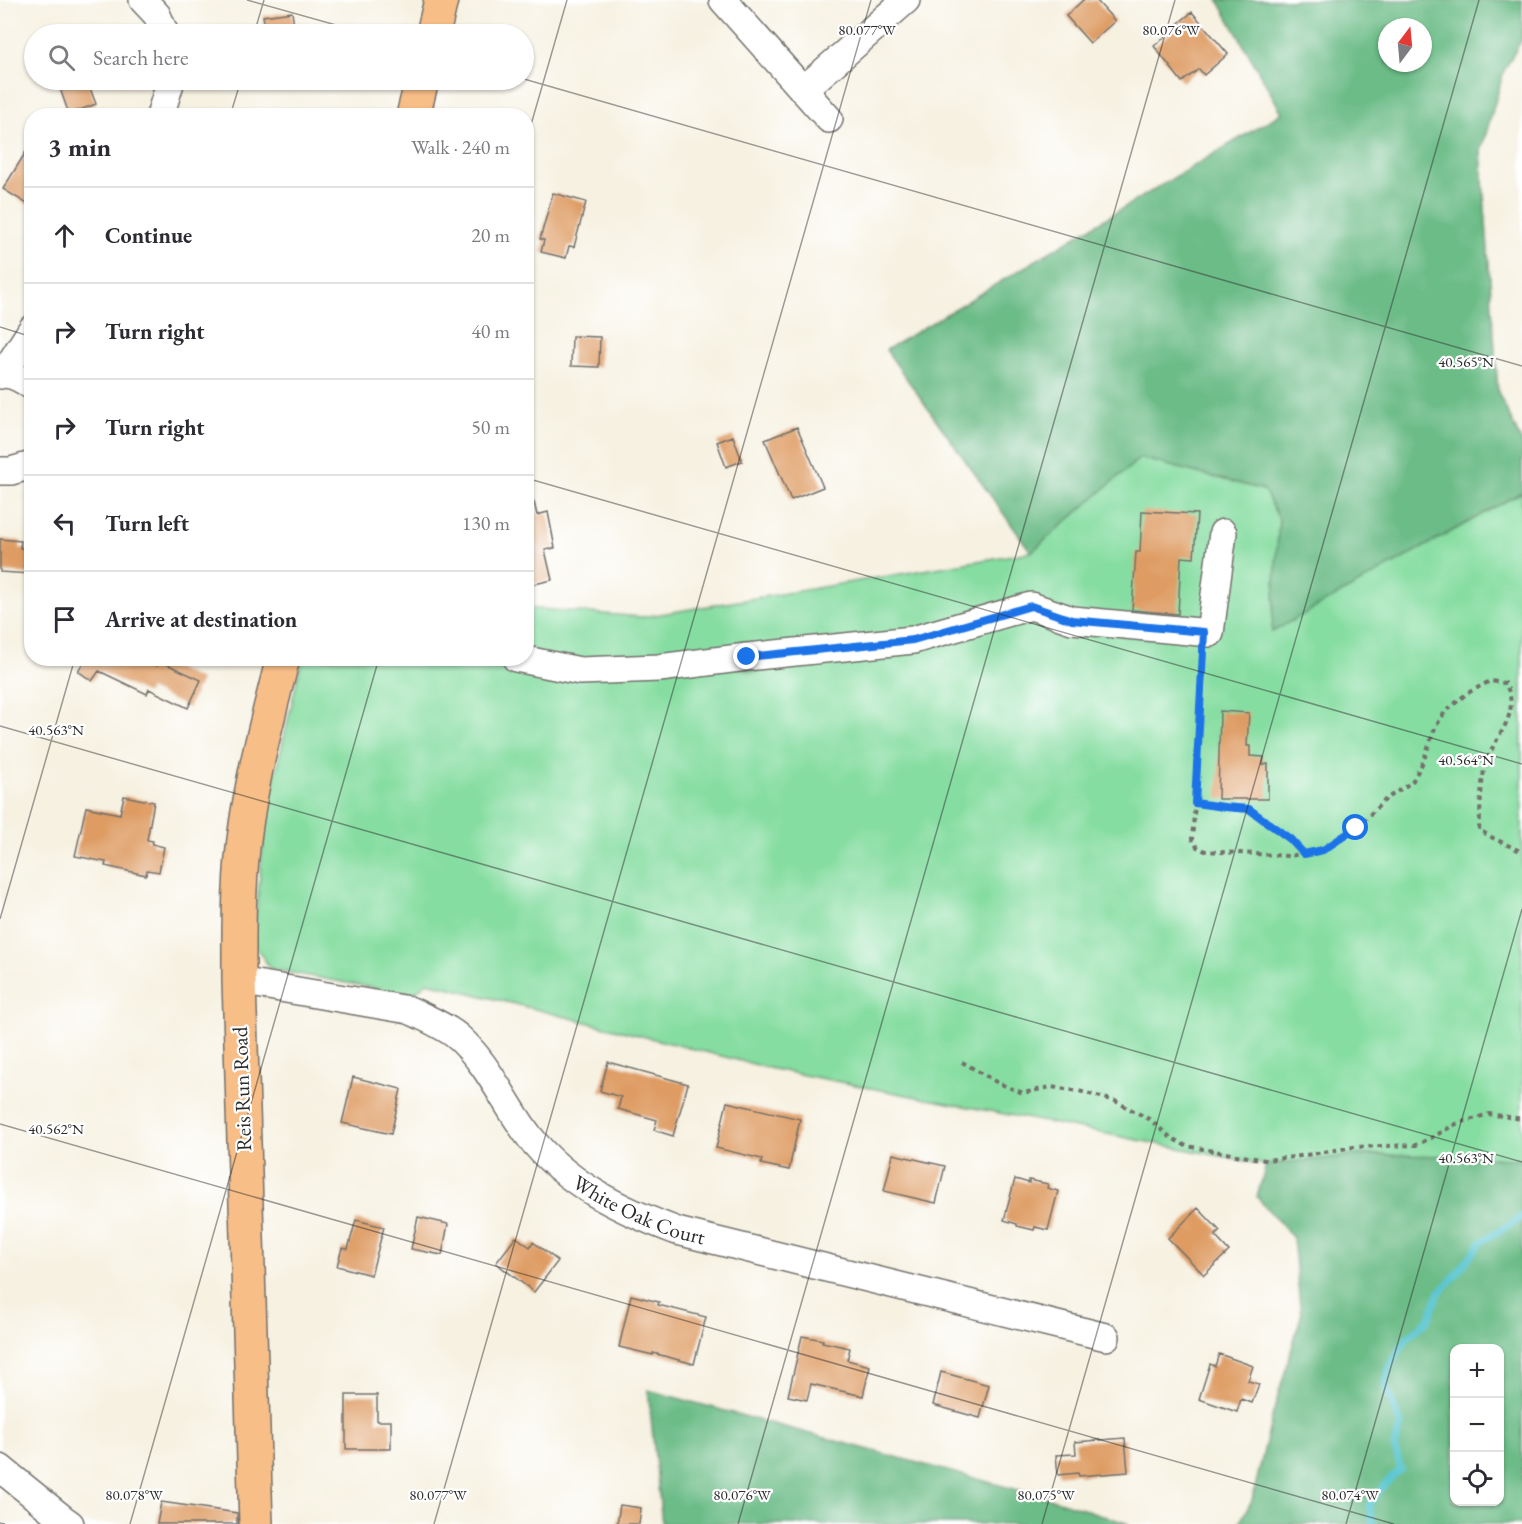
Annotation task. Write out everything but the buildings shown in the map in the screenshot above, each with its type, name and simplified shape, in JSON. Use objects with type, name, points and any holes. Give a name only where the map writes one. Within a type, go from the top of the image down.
[{"type":"main road","points":[[435,24],[441,0]]},
{"type":"main road","points":[[415,108],[420,90]]},
{"type":"main road","name":"Reis Run Road","points":[[256,1524],[239,981],[240,911],[246,825],[255,775],[281,666]]},
{"type":"street","points":[[143,0],[157,15],[161,24]]},
{"type":"street","points":[[723,0],[829,119]]},
{"type":"street","points":[[803,90],[906,0]]},
{"type":"street","points":[[162,108],[168,90]]},
{"type":"street","points":[[24,341],[2,374],[24,381]]},
{"type":"street","points":[[0,471],[24,467]]},
{"type":"street","points":[[534,662],[580,671],[659,668],[913,640],[1031,606],[1072,620],[1210,633],[1223,533]]},
{"type":"street","name":"White Oak Court","points":[[239,981],[409,1010],[456,1035],[483,1064],[530,1136],[554,1163],[581,1185],[640,1217],[677,1231],[1106,1337]]},
{"type":"street","points":[[0,1468],[70,1524]]},
{"type":"path","points":[[1204,632],[1192,839],[1197,847],[1204,850],[1289,856],[1323,850],[1356,828],[1386,800],[1412,782],[1423,762],[1435,728],[1445,712],[1466,694],[1490,681],[1504,683],[1510,692],[1512,709],[1503,733],[1487,760],[1482,786],[1479,830],[1522,852]]},
{"type":"path","points":[[1195,803],[1249,809],[1290,839],[1304,854]]},
{"type":"path","points":[[962,1062],[998,1083],[1023,1093],[1051,1087],[1079,1091],[1115,1101],[1149,1119],[1170,1137],[1186,1146],[1265,1160],[1354,1147],[1416,1145],[1456,1124],[1489,1114],[1522,1119]]},
{"type":"green space","points":[[1218,0],[1522,0],[1522,39],[1504,71],[1481,151],[1498,392],[1522,443],[1522,492],[1272,632],[1279,519],[1264,490],[1140,458],[1031,552],[886,350],[1282,113]]},
{"type":"green space","points":[[1140,458],[1264,490],[1279,519],[1272,631],[1522,492],[1522,1160],[1460,1156],[1360,1155],[1266,1165],[773,1069],[427,982],[412,995],[271,969],[253,943],[266,816],[300,666],[534,666],[534,609],[643,617],[1031,552]]},
{"type":"green space","points":[[1359,1155],[1460,1156],[1522,1160],[1522,1524],[1239,1524],[1252,1500],[1272,1417],[1301,1316],[1293,1238],[1257,1197],[1266,1165]]},
{"type":"green space","points":[[648,1390],[1059,1501],[1129,1524],[662,1524]]},
{"type":"waterway","points":[[1373,1524],[1369,1505],[1385,1484],[1401,1469],[1394,1446],[1401,1425],[1385,1386],[1390,1365],[1408,1337],[1429,1319],[1438,1294],[1481,1242],[1522,1216]]},
{"type":"route","points":[[747,657],[913,640],[1031,606],[1072,620],[1204,632],[1195,803],[1249,809],[1290,839],[1304,854],[1323,850],[1356,828]]}]
